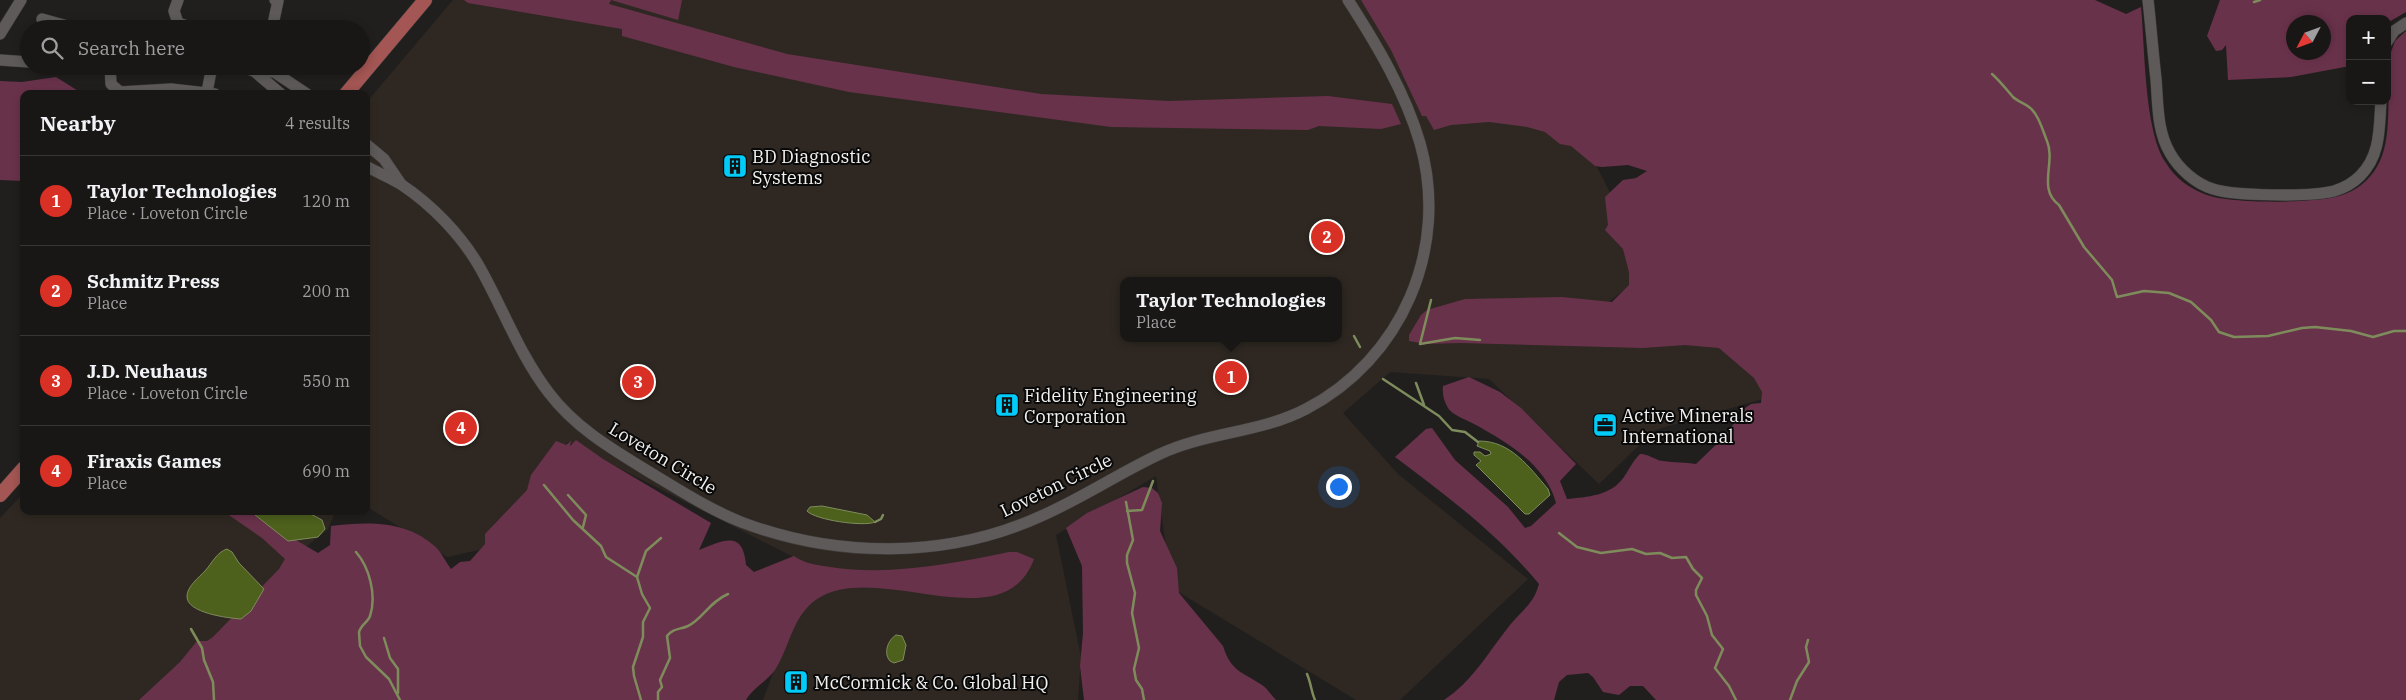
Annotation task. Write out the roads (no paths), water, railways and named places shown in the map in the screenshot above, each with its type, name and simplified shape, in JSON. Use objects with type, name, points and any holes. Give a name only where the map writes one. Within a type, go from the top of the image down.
[{"type":"main road","points":[[370,65],[425,0]]},
{"type":"main road","points":[[349,90],[362,75]]},
{"type":"main road","points":[[0,495],[20,472]]},
{"type":"street","points":[[0,34],[21,0]]},
{"type":"street","points":[[177,20],[174,12],[178,0]]},
{"type":"street","points":[[274,20],[278,1],[276,0]]},
{"type":"street","name":"Loveton Circle","points":[[370,168],[402,186],[447,225],[472,255],[526,359],[551,396],[573,420],[607,446],[724,514],[784,536],[826,545],[862,548],[913,548],[959,542],[995,533],[1038,518],[1165,451],[1193,442],[1262,426],[1301,412],[1348,382],[1371,360],[1388,338],[1412,296],[1424,257],[1429,218],[1427,180],[1420,145],[1404,101],[1373,40],[1348,0]]},
{"type":"street","points":[[2148,0],[2160,119],[2165,143],[2179,165],[2189,175],[2211,189],[2239,194],[2322,193],[2345,187],[2362,174],[2375,154],[2379,141],[2381,105]]},
{"type":"street","points":[[2391,36],[2394,31],[2406,23]]},
{"type":"street","points":[[0,60],[20,61]]},
{"type":"street","points":[[110,75],[111,84],[118,90]]},
{"type":"street","points":[[211,90],[212,75]]},
{"type":"street","points":[[259,75],[276,90]]},
{"type":"street","points":[[278,75],[301,90]]},
{"type":"street","points":[[154,90],[181,90]]},
{"type":"street","name":"Loveton Circle","points":[[370,147],[384,159],[402,186]]},
{"type":"waterway","points":[[2254,2],[2260,0]]},
{"type":"waterway","points":[[1992,74],[2016,100],[2029,107],[2038,118],[2049,149],[2049,191],[2084,247],[2112,280],[2117,297],[2144,291],[2169,293],[2191,302],[2211,320],[2219,332],[2234,337],[2268,336],[2315,327],[2351,331],[2373,337],[2394,331],[2406,331]]},
{"type":"waterway","points":[[1431,300],[1420,344],[1455,338],[1480,340]]},
{"type":"waterway","points":[[1354,336],[1360,347]]},
{"type":"waterway","points":[[1383,379],[1439,416],[1452,430],[1465,432],[1478,442]]},
{"type":"waterway","points":[[1416,383],[1424,405]]},
{"type":"waterway","points":[[1127,511],[1142,510],[1153,481]]},
{"type":"waterway","points":[[544,485],[573,520],[601,546],[606,557],[637,577],[642,594],[650,608],[643,622],[643,637],[633,667],[641,700]]},
{"type":"waterway","points":[[568,495],[586,515],[583,527]]},
{"type":"waterway","points":[[1126,502],[1133,540],[1127,555],[1127,563],[1135,593],[1132,613],[1139,648],[1134,669],[1144,700]]},
{"type":"waterway","points":[[875,522],[881,519],[883,515]]},
{"type":"waterway","points":[[1559,533],[1577,547],[1601,553],[1632,549],[1646,554],[1660,553],[1672,558],[1686,557],[1693,569],[1702,578],[1696,590],[1696,595],[1707,616],[1712,635],[1723,649],[1715,668],[1729,686],[1736,700]]},
{"type":"waterway","points":[[637,577],[646,551],[661,538]]},
{"type":"waterway","points":[[356,552],[368,573],[373,599],[370,616],[359,632],[360,646],[366,657],[389,679],[400,700]]},
{"type":"waterway","points":[[658,700],[658,692],[662,687],[660,680],[670,658],[667,636],[674,630],[693,623],[721,597],[728,594]]},
{"type":"waterway","points":[[191,629],[202,648],[204,660],[213,682],[214,700]]},
{"type":"waterway","points":[[384,638],[390,658],[398,669],[398,693]]},
{"type":"waterway","points":[[1790,700],[1797,681],[1809,662],[1806,647],[1808,640]]},
{"type":"waterway","points":[[1307,674],[1315,700]]},
{"type":"place","name":"BD Diagnostic Systems","points":[[735,166]]},
{"type":"place","name":"Schmitz Press","points":[[1327,237]]},
{"type":"place","name":"Taylor Technologies","points":[[1231,377]]},
{"type":"place","name":"J.D. Neuhaus","points":[[638,382]]},
{"type":"place","name":"Fidelity Engineering Corporation","points":[[1007,405]]},
{"type":"place","name":"Active Minerals International","points":[[1605,425]]},
{"type":"place","name":"Firaxis Games","points":[[461,428]]},
{"type":"place","name":"McCormick & Co. Global HQ","points":[[796,682]]}]
